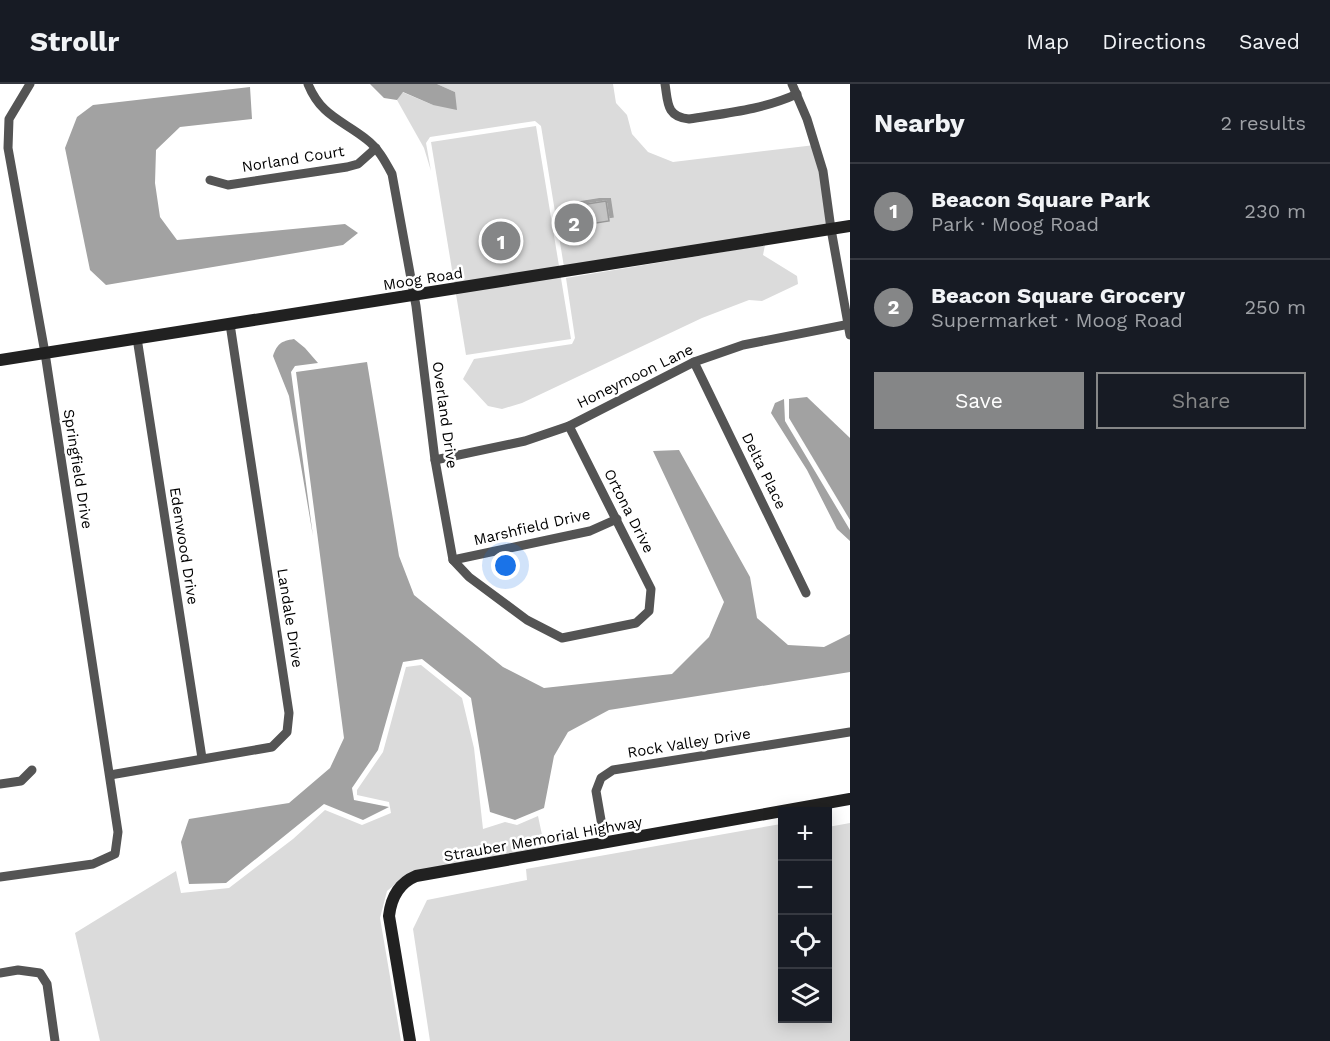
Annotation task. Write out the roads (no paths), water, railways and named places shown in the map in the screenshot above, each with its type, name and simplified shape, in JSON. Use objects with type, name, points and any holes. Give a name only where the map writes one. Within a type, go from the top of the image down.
[{"type":"street","name":"Springfield Drive","points":[[0,877],[93,864],[115,854],[118,832],[45,353],[8,148],[9,119],[30,84]]},
{"type":"street","name":"Overland Drive","points":[[308,84],[316,101],[324,110],[376,148],[387,164],[395,184],[414,296],[435,460],[453,560]]},
{"type":"street","points":[[666,84],[669,107],[673,114],[689,119],[756,109],[775,104],[797,94]]},
{"type":"street","points":[[792,84],[807,119],[823,171],[850,335]]},
{"type":"street","name":"Norland Court","points":[[210,180],[228,185],[358,164],[376,148]]},
{"type":"street","name":"Moog Road","points":[[0,360],[850,226]]},
{"type":"street","name":"Landale Drive","points":[[110,775],[272,747],[287,732],[289,713],[230,324]]},
{"type":"street","name":"Honeymoon Lane","points":[[435,460],[525,441],[569,426],[694,362],[744,345],[849,324]]},
{"type":"street","name":"Edenwood Drive","points":[[137,338],[202,758]]},
{"type":"street","name":"Delta Place","points":[[694,362],[806,593]]},
{"type":"street","name":"Ortona Drive","points":[[453,560],[469,577],[527,620],[562,638],[636,623],[649,611],[651,589],[569,426]]},
{"type":"street","name":"Marshfield Drive","points":[[453,560],[590,531],[617,519]]},
{"type":"street","name":"Rock Valley Drive","points":[[605,843],[596,791],[601,778],[613,770],[850,732]]},
{"type":"street","points":[[0,784],[21,781],[33,770]]},
{"type":"street","name":"Strauber Memorial Highway","points":[[410,1041],[389,916],[390,906],[400,887],[409,879],[850,799]]},
{"type":"street","points":[[0,974],[18,970],[40,973],[47,984],[55,1041]]},
{"type":"place","name":"Beacon Square Grocery","points":[[574,223]]},
{"type":"place","name":"Beacon Square Park","points":[[501,241]]}]
